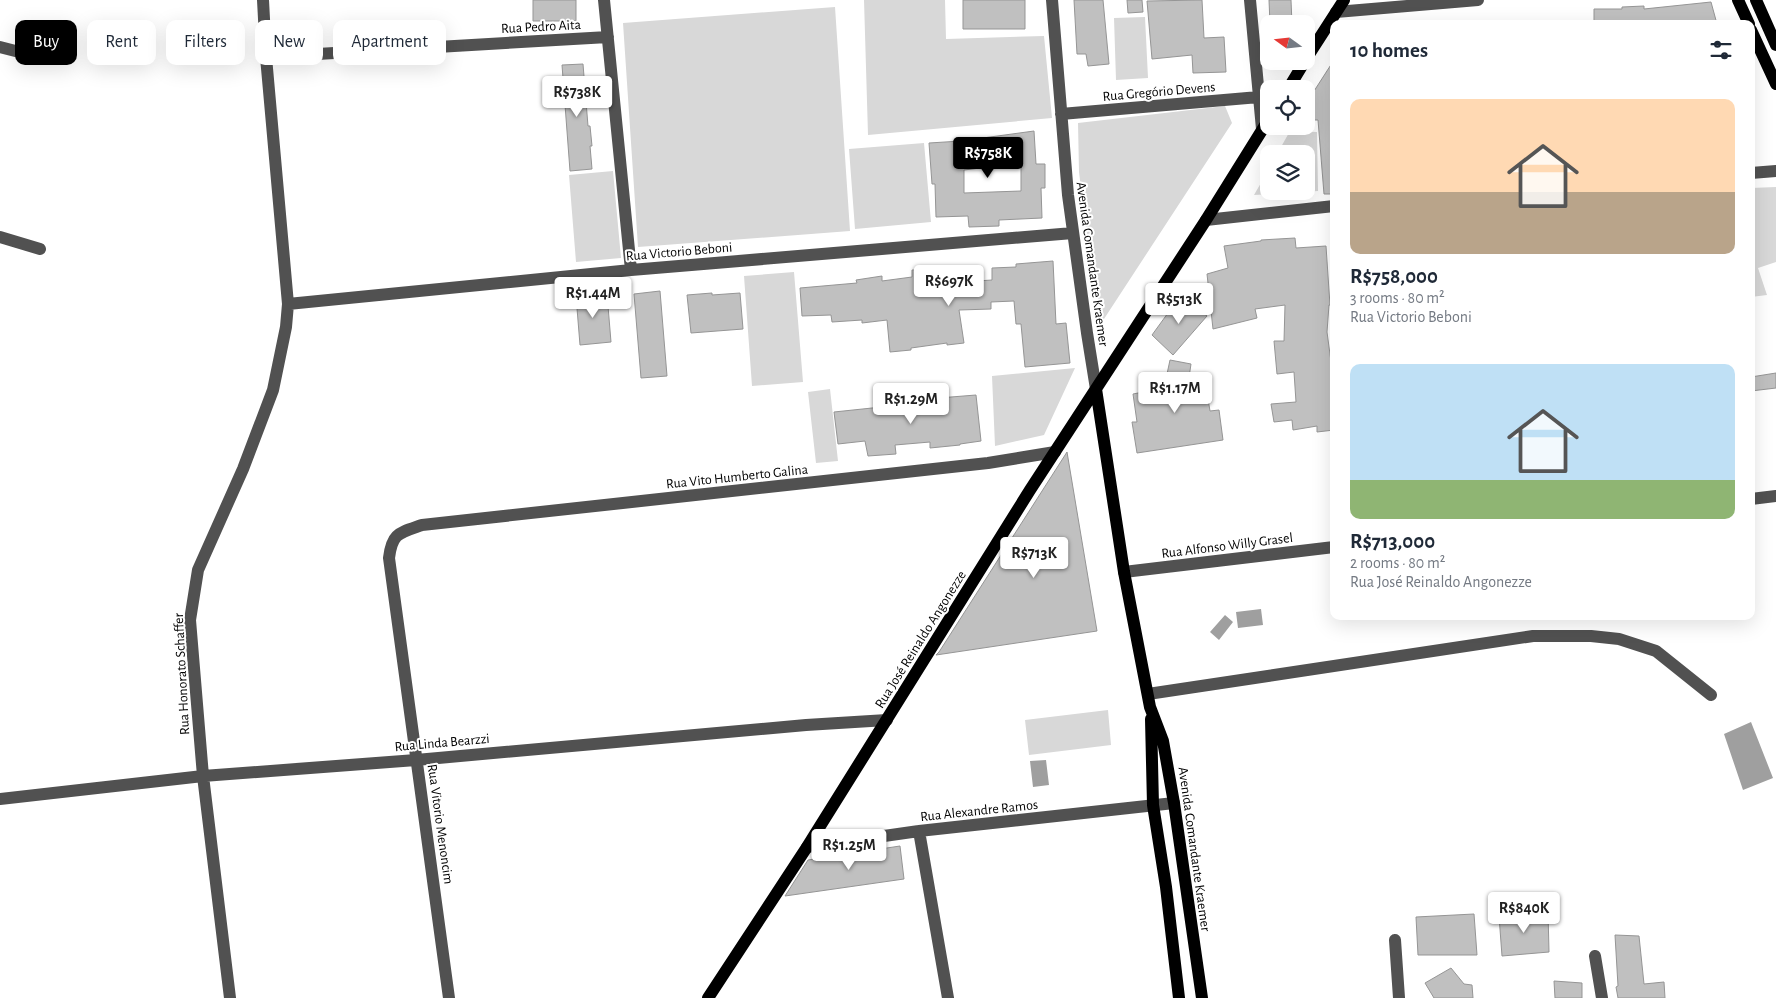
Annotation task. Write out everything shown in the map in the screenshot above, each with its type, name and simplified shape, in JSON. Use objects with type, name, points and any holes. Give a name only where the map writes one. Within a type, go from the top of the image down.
[{"type":"main road","points":[[1331,20],[1344,0]]},
{"type":"main road","points":[[1738,0],[1747,20]]},
{"type":"main road","points":[[1756,0],[1776,45]]},
{"type":"main road","points":[[1315,46],[1330,22]]},
{"type":"main road","points":[[1755,39],[1776,84]]},
{"type":"main road","name":"Rua José Reinaldo Angonezze","points":[[708,998],[807,847],[1055,452],[1260,134]]},
{"type":"main road","name":"Avenida Comandante Kraemer","points":[[1096,389],[1124,572],[1150,707],[1153,805],[1166,887],[1178,993]]},
{"type":"main road","name":"Avenida Comandante Kraemer","points":[[1150,707],[1163,741],[1174,803],[1201,992]]},
{"type":"main road","points":[[1166,887],[1185,884]]},
{"type":"main road","points":[[1178,993],[1201,992]]},
{"type":"street","points":[[263,0],[264,20]]},
{"type":"street","points":[[604,0],[631,270]]},
{"type":"street","name":"Avenida Comandante Kraemer","points":[[1052,0],[1073,233],[1096,389]]},
{"type":"street","points":[[1250,0],[1260,101]]},
{"type":"street","points":[[1336,12],[1478,0]]},
{"type":"street","name":"Rua Pedro Aita","points":[[323,54],[608,37]]},
{"type":"street","points":[[0,47],[15,51]]},
{"type":"street","points":[[267,65],[288,304]]},
{"type":"street","name":"Rua Gregório Devens","points":[[1061,114],[1259,97]]},
{"type":"street","points":[[1755,173],[1776,171]]},
{"type":"street","points":[[1206,220],[1330,206]]},
{"type":"street","name":"Rua Victorio Beboni","points":[[288,304],[631,270],[1073,233]]},
{"type":"street","points":[[0,237],[40,249]]},
{"type":"street","name":"Rua Honorato Schaffer","points":[[230,998],[203,776],[190,620],[198,570],[242,469],[273,390],[286,327],[288,304]]},
{"type":"street","name":"Rua Vito Humberto Galina","points":[[422,525],[988,463],[1055,452]]},
{"type":"street","points":[[1755,499],[1776,496]]},
{"type":"street","name":"Rua Vitorio Menoncim","points":[[422,525],[400,533],[391,543],[389,558],[449,998]]},
{"type":"street","name":"Rua Alfonso Willy Grasel","points":[[1124,572],[1330,547]]},
{"type":"street","points":[[1148,694],[1533,636],[1591,636],[1619,640],[1656,651],[1711,695]]},
{"type":"street","name":"Rua Linda Bearzzi","points":[[0,799],[203,776],[416,760],[806,725],[887,720]]},
{"type":"street","name":"Rua Alexandre Ramos","points":[[807,847],[920,831],[1174,803]]},
{"type":"street","points":[[920,831],[948,998]]},
{"type":"street","points":[[1395,940],[1399,998]]},
{"type":"street","points":[[1595,956],[1602,998]]},
{"type":"shaded area","points":[[864,0],[945,0],[946,39],[1044,36],[1052,118],[868,135]]},
{"type":"shaded area","points":[[835,7],[850,231],[638,247],[623,23]]},
{"type":"shaded area","points":[[1145,17],[1148,78],[1116,80],[1114,18]]},
{"type":"shaded area","points":[[1225,106],[1232,123],[1102,322],[1085,222],[1079,172],[1078,123]]},
{"type":"shaded area","points":[[1315,132],[1317,132],[1318,191],[1315,191],[1315,145],[1282,145],[1288,135],[1315,135]]},
{"type":"shaded area","points":[[924,143],[931,222],[855,229],[849,149]]},
{"type":"shaded area","points":[[613,171],[621,258],[576,262],[569,175]]},
{"type":"shaded area","points":[[1260,185],[1260,195],[1254,195]]},
{"type":"shaded area","points":[[1776,187],[1776,262],[1758,268],[1767,295],[1755,296],[1755,188]]},
{"type":"shaded area","points":[[794,272],[803,382],[752,386],[744,276]]},
{"type":"shaded area","points":[[1075,368],[1044,435],[995,446],[992,376]]},
{"type":"shaded area","points":[[830,389],[838,461],[816,463],[808,392]]},
{"type":"shaded area","points":[[1261,609],[1263,625],[1238,628],[1236,612]]},
{"type":"shaded area","points":[[1225,615],[1233,622],[1219,640],[1210,632]]},
{"type":"shaded area","points":[[1108,710],[1111,745],[1029,755],[1025,720]]},
{"type":"shaded area","points":[[1751,722],[1773,778],[1743,790],[1724,734]]},
{"type":"shaded area","points":[[1046,760],[1049,785],[1033,787],[1030,761]]},
{"type":"building","points":[[533,0],[576,0],[576,21],[533,21]]},
{"type":"building","points":[[963,0],[1025,0],[1025,29],[963,29]]},
{"type":"building","points":[[1074,0],[1103,0],[1109,64],[1088,66],[1086,54],[1077,54]]},
{"type":"building","points":[[1127,0],[1142,0],[1143,12],[1128,13]]},
{"type":"building","points":[[1202,0],[1204,38],[1224,37],[1226,72],[1193,73],[1192,55],[1152,59],[1147,1]]},
{"type":"building","points":[[1269,0],[1291,0],[1292,15],[1270,15]]},
{"type":"building","points":[[1711,2],[1716,20],[1594,20],[1594,9],[1622,9],[1622,7],[1644,6],[1644,9]]},
{"type":"building","points":[[583,64],[588,126],[590,126],[592,146],[590,146],[592,169],[570,171],[562,65]]},
{"type":"building","points":[[1330,66],[1330,194],[1324,194],[1318,120],[1315,120],[1315,90]]},
{"type":"building","points":[[1034,131],[1036,164],[1045,164],[1045,188],[1041,188],[1042,218],[999,220],[999,226],[969,227],[968,216],[936,217],[935,184],[932,184],[929,143],[961,141]],"holes":[[[1021,163],[1021,191],[964,193],[964,170]]]},
{"type":"building","points":[[1295,238],[1296,248],[1326,246],[1330,305],[1327,332],[1330,354],[1330,430],[1317,432],[1317,426],[1293,430],[1292,420],[1274,422],[1271,404],[1296,402],[1294,372],[1277,374],[1274,341],[1284,341],[1285,305],[1255,309],[1257,318],[1213,329],[1207,274],[1228,268],[1224,246],[1261,240]]},
{"type":"building","points":[[1053,261],[1056,324],[1066,323],[1070,363],[1025,367],[1021,324],[1016,324],[1014,301],[991,302],[991,309],[959,310],[964,343],[947,345],[947,343],[890,352],[887,320],[862,323],[862,320],[832,322],[831,315],[802,316],[800,288],[857,283],[856,280],[882,276],[882,281],[912,277],[912,270],[962,270],[962,282],[992,280],[992,268],[1016,267],[1016,264]]},
{"type":"building","points":[[660,291],[667,376],[641,378],[634,294]]},
{"type":"building","points":[[712,293],[712,295],[740,293],[743,329],[691,333],[687,295]]},
{"type":"building","points":[[607,294],[611,342],[580,345],[576,296]]},
{"type":"building","points":[[1181,295],[1207,316],[1173,355],[1152,335]]},
{"type":"building","points":[[1170,360],[1191,364],[1188,384],[1205,381],[1210,411],[1219,410],[1223,440],[1137,453],[1132,422],[1137,422],[1133,394],[1164,388]]},
{"type":"building","points":[[1776,373],[1776,388],[1755,391],[1755,376]]},
{"type":"building","points":[[976,395],[981,441],[930,448],[930,442],[895,445],[896,454],[868,456],[865,441],[838,444],[834,412],[891,406],[891,408],[926,405],[926,399]]},
{"type":"building","points":[[1067,452],[1097,631],[936,655],[939,652]]},
{"type":"building","points":[[900,846],[904,879],[785,896],[808,860]]},
{"type":"building","points":[[1548,912],[1549,952],[1502,956],[1499,916]]},
{"type":"building","points":[[1474,914],[1477,955],[1418,955],[1416,917]]},
{"type":"building","points":[[1615,935],[1639,936],[1644,984],[1664,982],[1665,998],[1618,998]]},
{"type":"building","points":[[1451,968],[1464,984],[1472,985],[1473,998],[1434,998],[1425,983]]},
{"type":"building","points":[[1554,981],[1582,983],[1582,998],[1555,998]]}]
